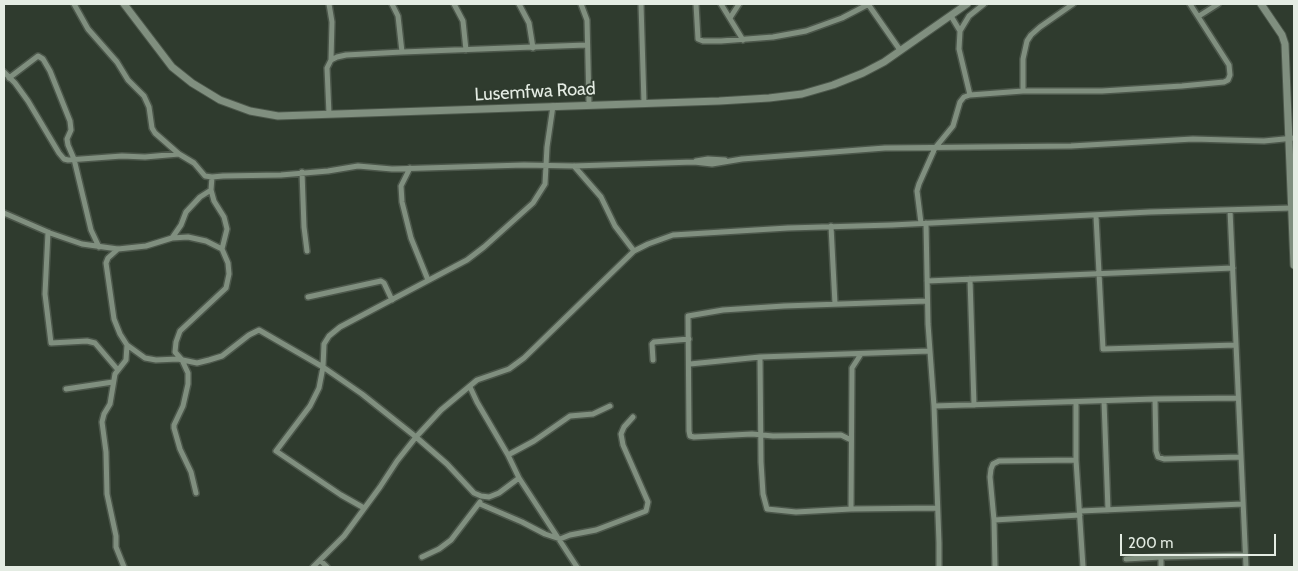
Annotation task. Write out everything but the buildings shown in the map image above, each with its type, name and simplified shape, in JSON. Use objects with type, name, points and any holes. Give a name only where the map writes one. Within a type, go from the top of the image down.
[{"type":"street","points":[[74,4],[88,29],[117,62],[128,80],[144,96],[149,107],[152,128],[155,133],[179,154],[194,163],[205,176],[212,178],[328,171],[358,166],[392,169],[524,164],[546,166],[694,162],[712,164],[728,160],[885,148],[1071,146],[1193,138],[1264,141],[1292,138]]},
{"type":"street","name":"Lusemfwa Road","points":[[124,4],[172,67],[192,83],[220,100],[250,112],[278,116],[769,98],[802,94],[833,85],[863,73],[967,4]]},
{"type":"street","points":[[329,4],[332,22],[331,60],[327,68],[329,114]]},
{"type":"street","points":[[392,4],[398,16],[402,52]]},
{"type":"street","points":[[454,4],[463,21],[466,50]]},
{"type":"street","points":[[519,4],[529,23],[533,48]]},
{"type":"street","points":[[581,4],[586,20],[589,104]]},
{"type":"street","points":[[641,4],[644,103]]},
{"type":"street","points":[[696,4],[698,39],[703,41],[743,40],[806,32],[842,18],[869,4],[900,50]]},
{"type":"street","points":[[721,4],[743,40]]},
{"type":"street","points":[[730,18],[739,4]]},
{"type":"street","points":[[970,95],[959,50],[960,31],[969,16],[984,4]]},
{"type":"street","points":[[1023,91],[1023,59],[1027,41],[1040,27],[1073,4]]},
{"type":"street","points":[[939,567],[940,543],[927,281],[923,223],[917,191],[935,148],[953,126],[960,102],[964,97],[970,95],[1023,91],[1102,91],[1224,82],[1229,78],[1229,66],[1190,4]]},
{"type":"street","points":[[1199,16],[1218,4]]},
{"type":"street","points":[[1261,4],[1285,41],[1291,87],[1294,265]]},
{"type":"street","points":[[951,16],[960,31]]},
{"type":"street","points":[[331,60],[346,55],[586,45]]},
{"type":"street","points":[[10,78],[34,58],[38,56],[43,58],[54,79],[70,121],[71,130],[67,139],[68,145],[74,160],[91,230],[99,247]]},
{"type":"street","points":[[4,72],[28,101],[62,157],[68,160],[179,154]]},
{"type":"street","points":[[364,508],[341,495],[276,451],[310,406],[319,388],[323,367],[324,344],[329,336],[358,316],[467,260],[533,203],[545,184],[553,106]]},
{"type":"street","points":[[574,166],[601,198],[615,226],[634,251]]},
{"type":"street","points":[[410,168],[402,186],[402,202],[411,238],[428,280]]},
{"type":"street","points":[[302,172],[307,251]]},
{"type":"street","points":[[196,493],[174,428],[183,406],[188,384],[188,373],[176,352],[176,342],[180,331],[226,288],[229,274],[228,263],[222,249],[227,229],[224,216],[214,201],[211,190],[212,178]]},
{"type":"street","points":[[172,238],[181,225],[186,212],[200,197],[211,190]]},
{"type":"street","points":[[313,567],[344,536],[380,487],[397,460],[441,410],[476,380],[509,369],[524,358],[634,251],[648,244],[673,235],[730,231],[831,226],[892,226],[923,223],[1292,208]]},
{"type":"street","points":[[1230,210],[1246,567]]},
{"type":"street","points":[[4,213],[48,232],[82,244],[99,247],[118,249],[146,246],[172,238],[188,238],[206,240],[222,249]]},
{"type":"street","points":[[1096,216],[1103,350],[1236,345]]},
{"type":"street","points":[[831,226],[835,304]]},
{"type":"street","points":[[48,232],[45,294],[51,343],[87,341],[95,343],[118,370]]},
{"type":"street","points":[[118,249],[108,258],[106,272],[114,319],[127,345],[145,358],[152,360],[174,359],[197,363],[222,356],[249,335],[259,330],[323,367],[362,394],[416,437],[474,493],[485,497]]},
{"type":"street","points":[[927,281],[1233,268]]},
{"type":"street","points":[[970,279],[974,405]]},
{"type":"street","points":[[308,297],[380,281],[384,283],[392,300]]},
{"type":"street","points":[[851,440],[841,435],[690,436],[688,318],[690,315],[724,310],[927,301]]},
{"type":"street","points":[[653,360],[652,344],[654,342],[689,339]]},
{"type":"street","points":[[124,567],[116,547],[116,536],[107,494],[106,452],[102,422],[110,404],[113,382],[118,370],[126,360],[127,345]]},
{"type":"street","points":[[690,364],[760,357],[929,351]]},
{"type":"street","points":[[851,509],[852,368],[861,354]]},
{"type":"street","points":[[760,357],[762,481],[767,509],[796,512],[937,508]]},
{"type":"street","points":[[66,389],[113,382]]},
{"type":"street","points":[[470,386],[519,478],[577,567]]},
{"type":"street","points":[[934,406],[1238,398]]},
{"type":"street","points":[[1155,399],[1156,451],[1158,457],[1164,459],[1240,457]]},
{"type":"street","points":[[1104,401],[1108,510]]},
{"type":"street","points":[[1076,402],[1076,460],[1083,567]]},
{"type":"street","points":[[508,455],[534,441],[570,416],[593,414],[610,406]]},
{"type":"street","points":[[480,504],[560,539],[588,532],[646,511],[648,502],[623,445],[621,434],[624,427],[633,417]]},
{"type":"street","points":[[841,435],[852,427]]},
{"type":"street","points":[[995,567],[994,520],[990,477],[994,464],[999,461],[1076,460]]},
{"type":"street","points":[[422,557],[439,549],[451,540],[485,497],[499,492],[519,478]]},
{"type":"street","points":[[994,520],[1108,510],[1243,504]]},
{"type":"street","points":[[1126,559],[1246,555]]},
{"type":"street","points":[[1161,557],[1161,567]]},
{"type":"street","points":[[321,561],[327,567]]}]
